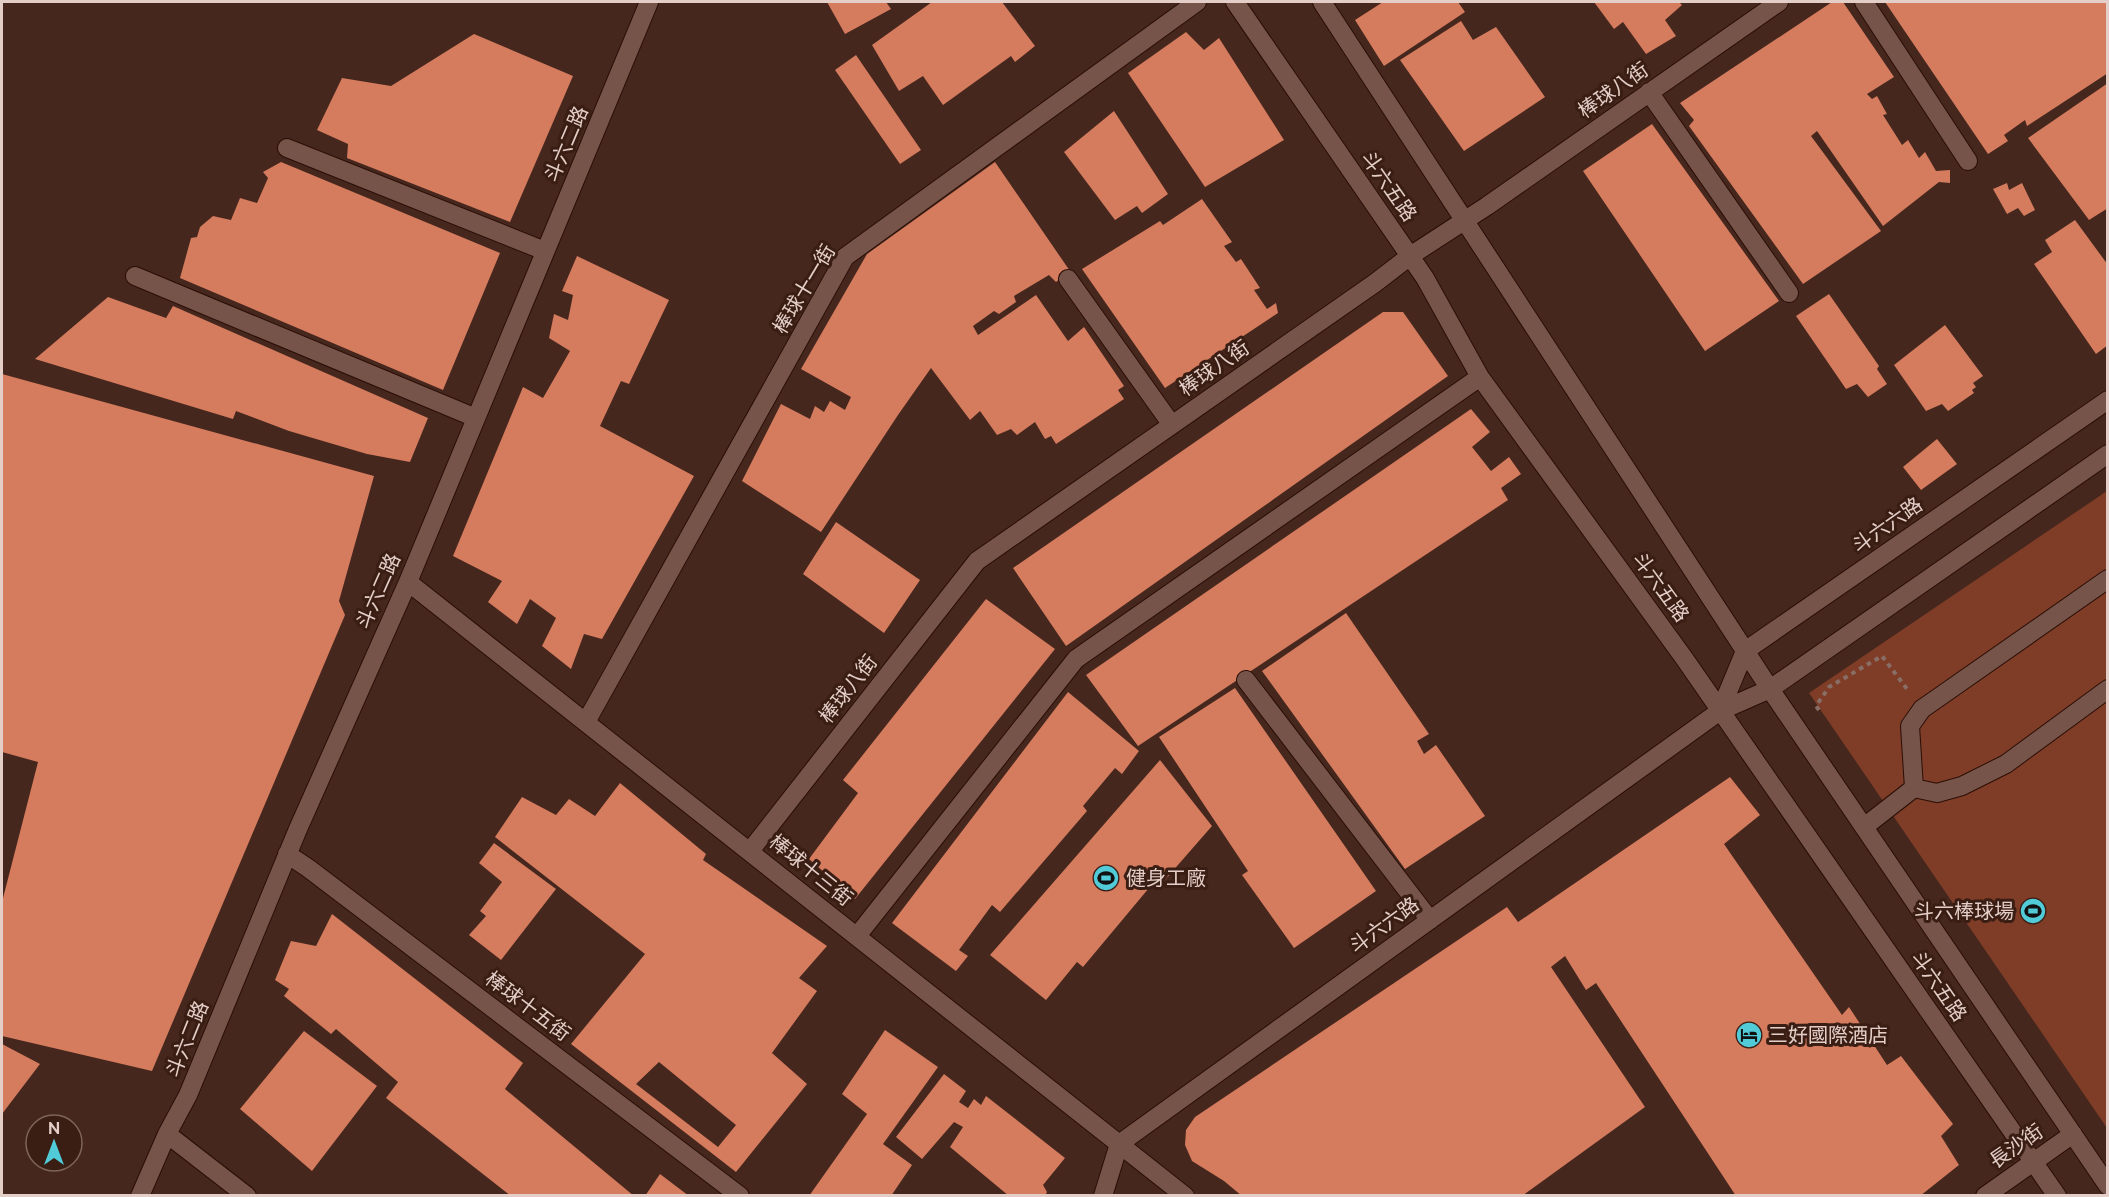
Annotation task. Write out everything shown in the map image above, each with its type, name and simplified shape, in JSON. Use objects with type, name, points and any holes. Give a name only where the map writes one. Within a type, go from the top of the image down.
[{"type":"street","name":"斗六二路","points":[[140,1196],[167,1134],[188,1095],[287,854],[408,582],[650,2]]},
{"type":"street","name":"棒球十一街","points":[[586,722],[845,257],[1197,2]]},
{"type":"street","name":"斗六五路","points":[[1235,2],[1425,278],[1480,377],[1684,658],[2057,1196]]},
{"type":"street","name":"斗六五路","points":[[1322,2],[1770,689],[2108,1186]]},
{"type":"street","name":"棒球八街","points":[[750,850],[977,561],[1375,283],[1410,256],[1465,221],[1779,2]]},
{"type":"street","points":[[1864,2],[1968,161]]},
{"type":"street","points":[[1649,92],[1789,293]]},
{"type":"street","points":[[286,148],[545,251]]},
{"type":"street","points":[[135,276],[476,417]]},
{"type":"street","points":[[1068,279],[1172,425]]},
{"type":"street","points":[[857,936],[1076,659],[1480,377]]},
{"type":"street","name":"斗六六路","points":[[1745,651],[2108,400]]},
{"type":"street","name":"斗六六路","points":[[1119,1144],[1720,711],[1770,689],[2108,454]]},
{"type":"street","points":[[1914,788],[1910,726],[1922,709],[2108,579]]},
{"type":"street","name":"棒球十三街","points":[[408,582],[1185,1196]]},
{"type":"street","points":[[1720,711],[1745,651]]},
{"type":"street","points":[[1246,680],[1430,920]]},
{"type":"street","points":[[1914,788],[1937,793],[1962,786],[2006,764],[2108,689]]},
{"type":"street","points":[[1864,827],[1914,788]]},
{"type":"street","name":"棒球十五街","points":[[287,854],[740,1196]]},
{"type":"street","points":[[167,1134],[247,1196]]},
{"type":"street","name":"長沙街","points":[[1985,1196],[2073,1134]]},
{"type":"street","points":[[1102,1196],[1119,1144]]},
{"type":"path","points":[[1822,716],[1816,706],[1829,687],[1882,656],[1922,709]]},
{"type":"shaded area","name":"斗六棒球場","points":[[2107,491],[2107,1128],[1809,693]]},
{"type":"building","points":[[827,2],[886,2],[891,9],[845,34]]},
{"type":"building","points":[[932,2],[1002,2],[1035,46],[1015,62],[1011,56],[943,105],[923,76],[899,91],[872,45]]},
{"type":"building","points":[[1383,2],[1458,2],[1465,12],[1384,66],[1355,20]]},
{"type":"building","points":[[1594,2],[1679,2],[1682,5],[1665,20],[1676,36],[1646,54],[1623,22],[1614,29]]},
{"type":"building","points":[[1832,2],[1843,2],[1894,77],[1867,94],[1872,99],[1877,96],[1887,114],[1883,115],[1902,145],[1908,140],[1919,158],[1925,152],[1936,171],[1950,170],[1950,183],[1939,182],[1883,226],[1817,131],[1811,136],[1881,231],[1803,284],[1689,126],[1694,120],[1680,103]]},
{"type":"building","points":[[1885,2],[2108,2],[2108,73],[2027,126],[2025,120],[2004,135],[2008,141],[1988,154]]},
{"type":"building","points":[[1461,21],[1473,40],[1496,27],[1545,97],[1464,151],[1400,60]]},
{"type":"building","points":[[1186,32],[1204,50],[1219,38],[1284,140],[1205,187],[1128,73]]},
{"type":"building","points":[[474,34],[573,76],[510,222],[347,158],[348,144],[317,130],[342,78],[391,86]]},
{"type":"building","points":[[856,55],[921,150],[900,164],[835,70]]},
{"type":"building","points":[[2108,83],[2108,208],[2089,220],[2028,138]]},
{"type":"building","points":[[1114,111],[1168,194],[1142,213],[1137,206],[1115,220],[1064,152]]},
{"type":"building","points":[[1652,124],[1779,301],[1705,351],[1583,171]]},
{"type":"building","points":[[281,162],[500,253],[443,390],[180,278],[191,238],[197,237],[200,227],[213,216],[231,220],[240,198],[257,203],[268,178],[263,172]]},
{"type":"building","points":[[995,162],[1070,271],[1056,282],[1049,275],[1014,296],[1016,302],[999,314],[994,311],[973,326],[978,335],[1036,295],[1068,341],[1084,327],[1124,386],[1118,390],[1124,399],[1056,444],[1051,436],[1045,439],[1035,422],[1017,435],[1011,429],[997,435],[980,411],[970,420],[931,368],[821,532],[742,481],[781,404],[810,419],[815,406],[824,412],[830,401],[845,410],[851,397],[801,369],[867,254]]},
{"type":"building","points":[[2007,183],[2009,190],[2022,183],[2035,210],[2024,216],[2018,208],[2007,214],[1993,189]]},
{"type":"building","points":[[1202,199],[1232,242],[1224,246],[1236,262],[1241,259],[1260,288],[1254,290],[1267,309],[1276,303],[1278,313],[1165,388],[1082,269],[1160,221],[1163,225]]},
{"type":"building","points":[[2075,220],[2108,265],[2108,345],[2096,354],[2034,264],[2052,252],[2045,240]]},
{"type":"building","points":[[577,256],[669,300],[629,384],[621,381],[600,426],[694,476],[602,639],[584,634],[571,669],[542,646],[556,618],[530,599],[517,624],[488,602],[502,581],[453,556],[523,387],[543,398],[570,351],[549,338],[554,314],[568,320],[573,295],[562,291]]},
{"type":"building","points":[[1829,294],[1879,366],[1877,369],[1887,384],[1868,397],[1857,384],[1846,389],[1796,316]]},
{"type":"building","points":[[108,297],[166,318],[173,306],[428,418],[410,462],[367,454],[289,431],[236,411],[233,419],[35,359]]},
{"type":"building","points":[[1383,312],[1403,312],[1448,376],[1066,646],[1013,568]]},
{"type":"building","points":[[1945,325],[1983,376],[1973,383],[1976,387],[1972,390],[1974,393],[1948,411],[1942,404],[1926,411],[1894,365]]},
{"type":"building","points":[[2,374],[374,476],[339,601],[345,615],[152,1071],[2,1036],[2,902],[38,762],[2,752]]},
{"type":"building","points":[[1471,409],[1490,432],[1472,447],[1491,471],[1509,457],[1521,474],[1501,488],[1508,500],[1138,746],[1086,675]]},
{"type":"building","points":[[1937,439],[1957,464],[1921,490],[1903,467]]},
{"type":"building","points":[[836,522],[920,580],[884,633],[803,574]]},
{"type":"building","points":[[986,599],[1055,649],[855,899],[809,859],[858,793],[843,780]]},
{"type":"building","points":[[1346,613],[1429,734],[1417,741],[1424,754],[1436,745],[1485,816],[1405,869],[1262,671]]},
{"type":"building","points":[[1235,688],[1376,891],[1294,948],[1242,875],[1248,871],[1159,737]]},
{"type":"building","points":[[1068,692],[1139,751],[1122,774],[1115,768],[1083,806],[1087,811],[1000,912],[992,905],[959,950],[968,956],[956,971],[892,923]]},
{"type":"building","name":"健身工廠","points":[[1160,760],[1212,826],[1164,881],[1159,876],[1083,967],[1077,962],[1046,1000],[990,955]]},
{"type":"building","points":[[1730,777],[1760,815],[1724,844],[1842,1015],[1849,1007],[1887,1065],[1901,1056],[1953,1124],[1941,1136],[1959,1165],[1920,1196],[1736,1196],[1596,983],[1586,990],[1565,956],[1551,967],[1645,1107],[1522,1196],[1242,1196],[1224,1181],[1192,1161],[1185,1145],[1186,1130],[1195,1117],[1507,907],[1518,922]]},
{"type":"building","points":[[620,783],[706,854],[703,860],[827,946],[799,978],[817,991],[772,1053],[807,1084],[736,1172],[571,1044],[645,954],[495,837],[522,797],[556,815],[569,799],[595,816]],"holes":[[[659,1062],[736,1125],[718,1147],[636,1084]]]},
{"type":"building","points":[[494,843],[556,889],[501,960],[469,935],[486,916],[480,911],[502,882],[479,863]]},
{"type":"building","points":[[332,914],[523,1063],[505,1089],[634,1196],[511,1196],[386,1098],[398,1082],[336,1029],[331,1034],[284,996],[289,989],[275,980],[291,941],[316,946]]},
{"type":"building","points":[[885,1030],[938,1067],[883,1144],[912,1165],[891,1196],[809,1196],[867,1114],[842,1094]]},
{"type":"building","points":[[304,1031],[377,1086],[312,1171],[240,1109]]},
{"type":"building","points":[[2,1044],[40,1064],[2,1114]]},
{"type":"building","points":[[944,1074],[966,1091],[959,1102],[968,1108],[974,1099],[981,1105],[986,1096],[1065,1158],[1043,1185],[1047,1192],[1045,1196],[1009,1196],[950,1147],[963,1127],[954,1122],[922,1159],[896,1137]]},
{"type":"building","points":[[660,1174],[689,1196],[645,1196]]},
{"type":"place","name":"健身工廠","points":[[1106,878]]},
{"type":"place","name":"斗六棒球場","points":[[2033,911]]},
{"type":"place","name":"三好國際酒店","points":[[1749,1035]]}]
